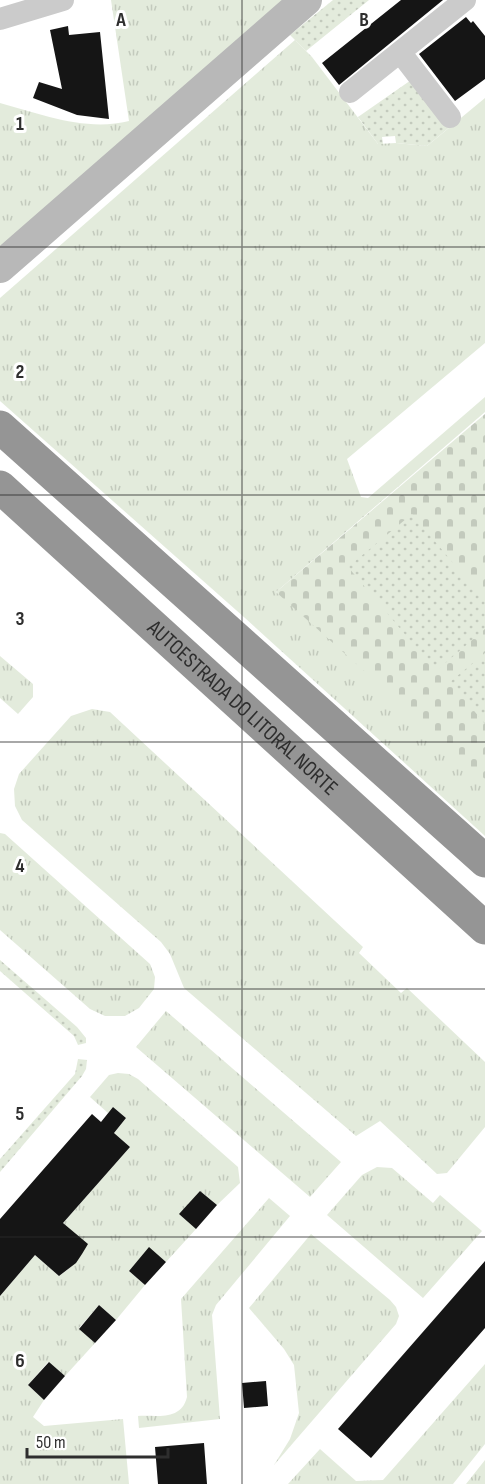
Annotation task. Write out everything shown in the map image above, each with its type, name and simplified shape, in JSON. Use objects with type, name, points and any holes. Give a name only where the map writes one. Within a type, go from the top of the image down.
[{"type":"highway","points":[[0,427],[485,861]]},
{"type":"highway","name":"AUTOESTRADA DO LITORAL NORTE","points":[[0,487],[485,928]]},
{"type":"street","points":[[0,19],[63,0]]},
{"type":"street","points":[[0,267],[306,0]]},
{"type":"street","points":[[350,92],[465,0]]},
{"type":"street","points":[[400,52],[450,117]]},
{"type":"green space","points":[[111,0],[291,0],[0,253],[0,103],[80,123],[113,124],[129,121]]},
{"type":"green space","points":[[333,0],[369,0],[306,51],[290,35]]},
{"type":"green space","points":[[295,40],[312,57],[378,144],[427,146],[485,98],[485,343],[347,459],[361,497],[368,498],[485,397],[485,412],[276,592],[485,738],[485,836],[245,618],[0,401],[0,298]]},
{"type":"green space","points":[[414,78],[451,126],[427,146],[396,143],[395,136],[382,137],[383,144],[378,144],[358,117]]},
{"type":"green space","points":[[485,414],[485,779],[276,592]]},
{"type":"green space","points":[[412,514],[485,601],[485,629],[436,671],[348,567]]},
{"type":"green space","points":[[485,653],[485,724],[450,682]]},
{"type":"green space","points":[[0,656],[33,684],[33,697],[18,714],[0,698]]},
{"type":"green space","points":[[92,709],[110,712],[363,947],[359,953],[401,993],[407,988],[485,1062],[485,1127],[447,1173],[437,1174],[380,1121],[356,1136],[184,988],[170,954],[161,942],[22,820],[15,806],[14,789],[19,774],[71,716]]},
{"type":"green space","points":[[0,833],[5,834],[150,964],[155,977],[154,989],[139,1008],[125,1016],[105,1016],[90,1009],[0,930]]},
{"type":"green space","points":[[0,960],[77,1027],[86,1038],[86,1043],[78,1045],[74,1036],[0,971]]},
{"type":"green space","points":[[166,1011],[341,1162],[310,1197],[136,1047]]},
{"type":"green space","points":[[78,1059],[87,1060],[82,1076],[0,1172],[0,1159],[75,1074]]},
{"type":"green space","points":[[129,1074],[138,1079],[238,1167],[240,1183],[217,1205],[200,1191],[196,1229],[166,1262],[149,1248],[129,1271],[145,1285],[116,1320],[99,1305],[79,1328],[95,1343],[65,1376],[48,1362],[28,1385],[44,1400],[33,1417],[44,1426],[123,1419],[129,1484],[0,1484],[0,1296],[35,1255],[59,1276],[79,1258],[87,1244],[63,1223],[130,1147],[114,1133],[126,1118],[113,1107],[108,1113],[90,1097],[109,1075]]},
{"type":"green space","points":[[377,1167],[392,1168],[433,1203],[440,1195],[482,1231],[423,1298],[327,1215],[362,1175]]},
{"type":"green space","points":[[269,1198],[290,1216],[216,1305],[212,1315],[220,1419],[139,1428],[138,1416],[168,1415],[180,1410],[184,1405],[187,1397],[181,1299]]},
{"type":"green space","points":[[311,1234],[390,1300],[399,1316],[396,1324],[274,1465],[290,1439],[299,1413],[294,1365],[284,1349],[249,1308]]},
{"type":"green space","points":[[485,1364],[485,1444],[453,1484],[288,1484],[320,1449],[356,1481],[383,1480]]},
{"type":"green space","points":[[485,1460],[485,1484],[466,1484]]},
{"type":"building","points":[[401,0],[443,0],[339,85],[322,63]]},
{"type":"building","points":[[466,17],[471,23],[473,21],[485,36],[485,79],[455,101],[419,54]]},
{"type":"building","points":[[68,26],[69,35],[100,32],[109,119],[77,115],[33,98],[39,82],[62,89],[50,30]]},
{"type":"building","points":[[113,1107],[126,1118],[114,1133],[130,1147],[63,1223],[88,1244],[76,1263],[59,1276],[35,1255],[0,1296],[0,1219],[92,1114],[101,1122]]},
{"type":"building","points":[[200,1191],[217,1205],[196,1229],[179,1214]]},
{"type":"building","points":[[149,1247],[166,1262],[145,1285],[129,1271]]},
{"type":"building","points":[[485,1261],[485,1328],[371,1458],[338,1429]]},
{"type":"building","points":[[99,1305],[116,1320],[95,1343],[79,1329]]},
{"type":"building","points":[[49,1362],[65,1376],[44,1400],[28,1385]]},
{"type":"building","points":[[266,1381],[268,1406],[244,1408],[242,1383]]},
{"type":"building","points":[[204,1443],[207,1484],[158,1484],[155,1447]]}]
